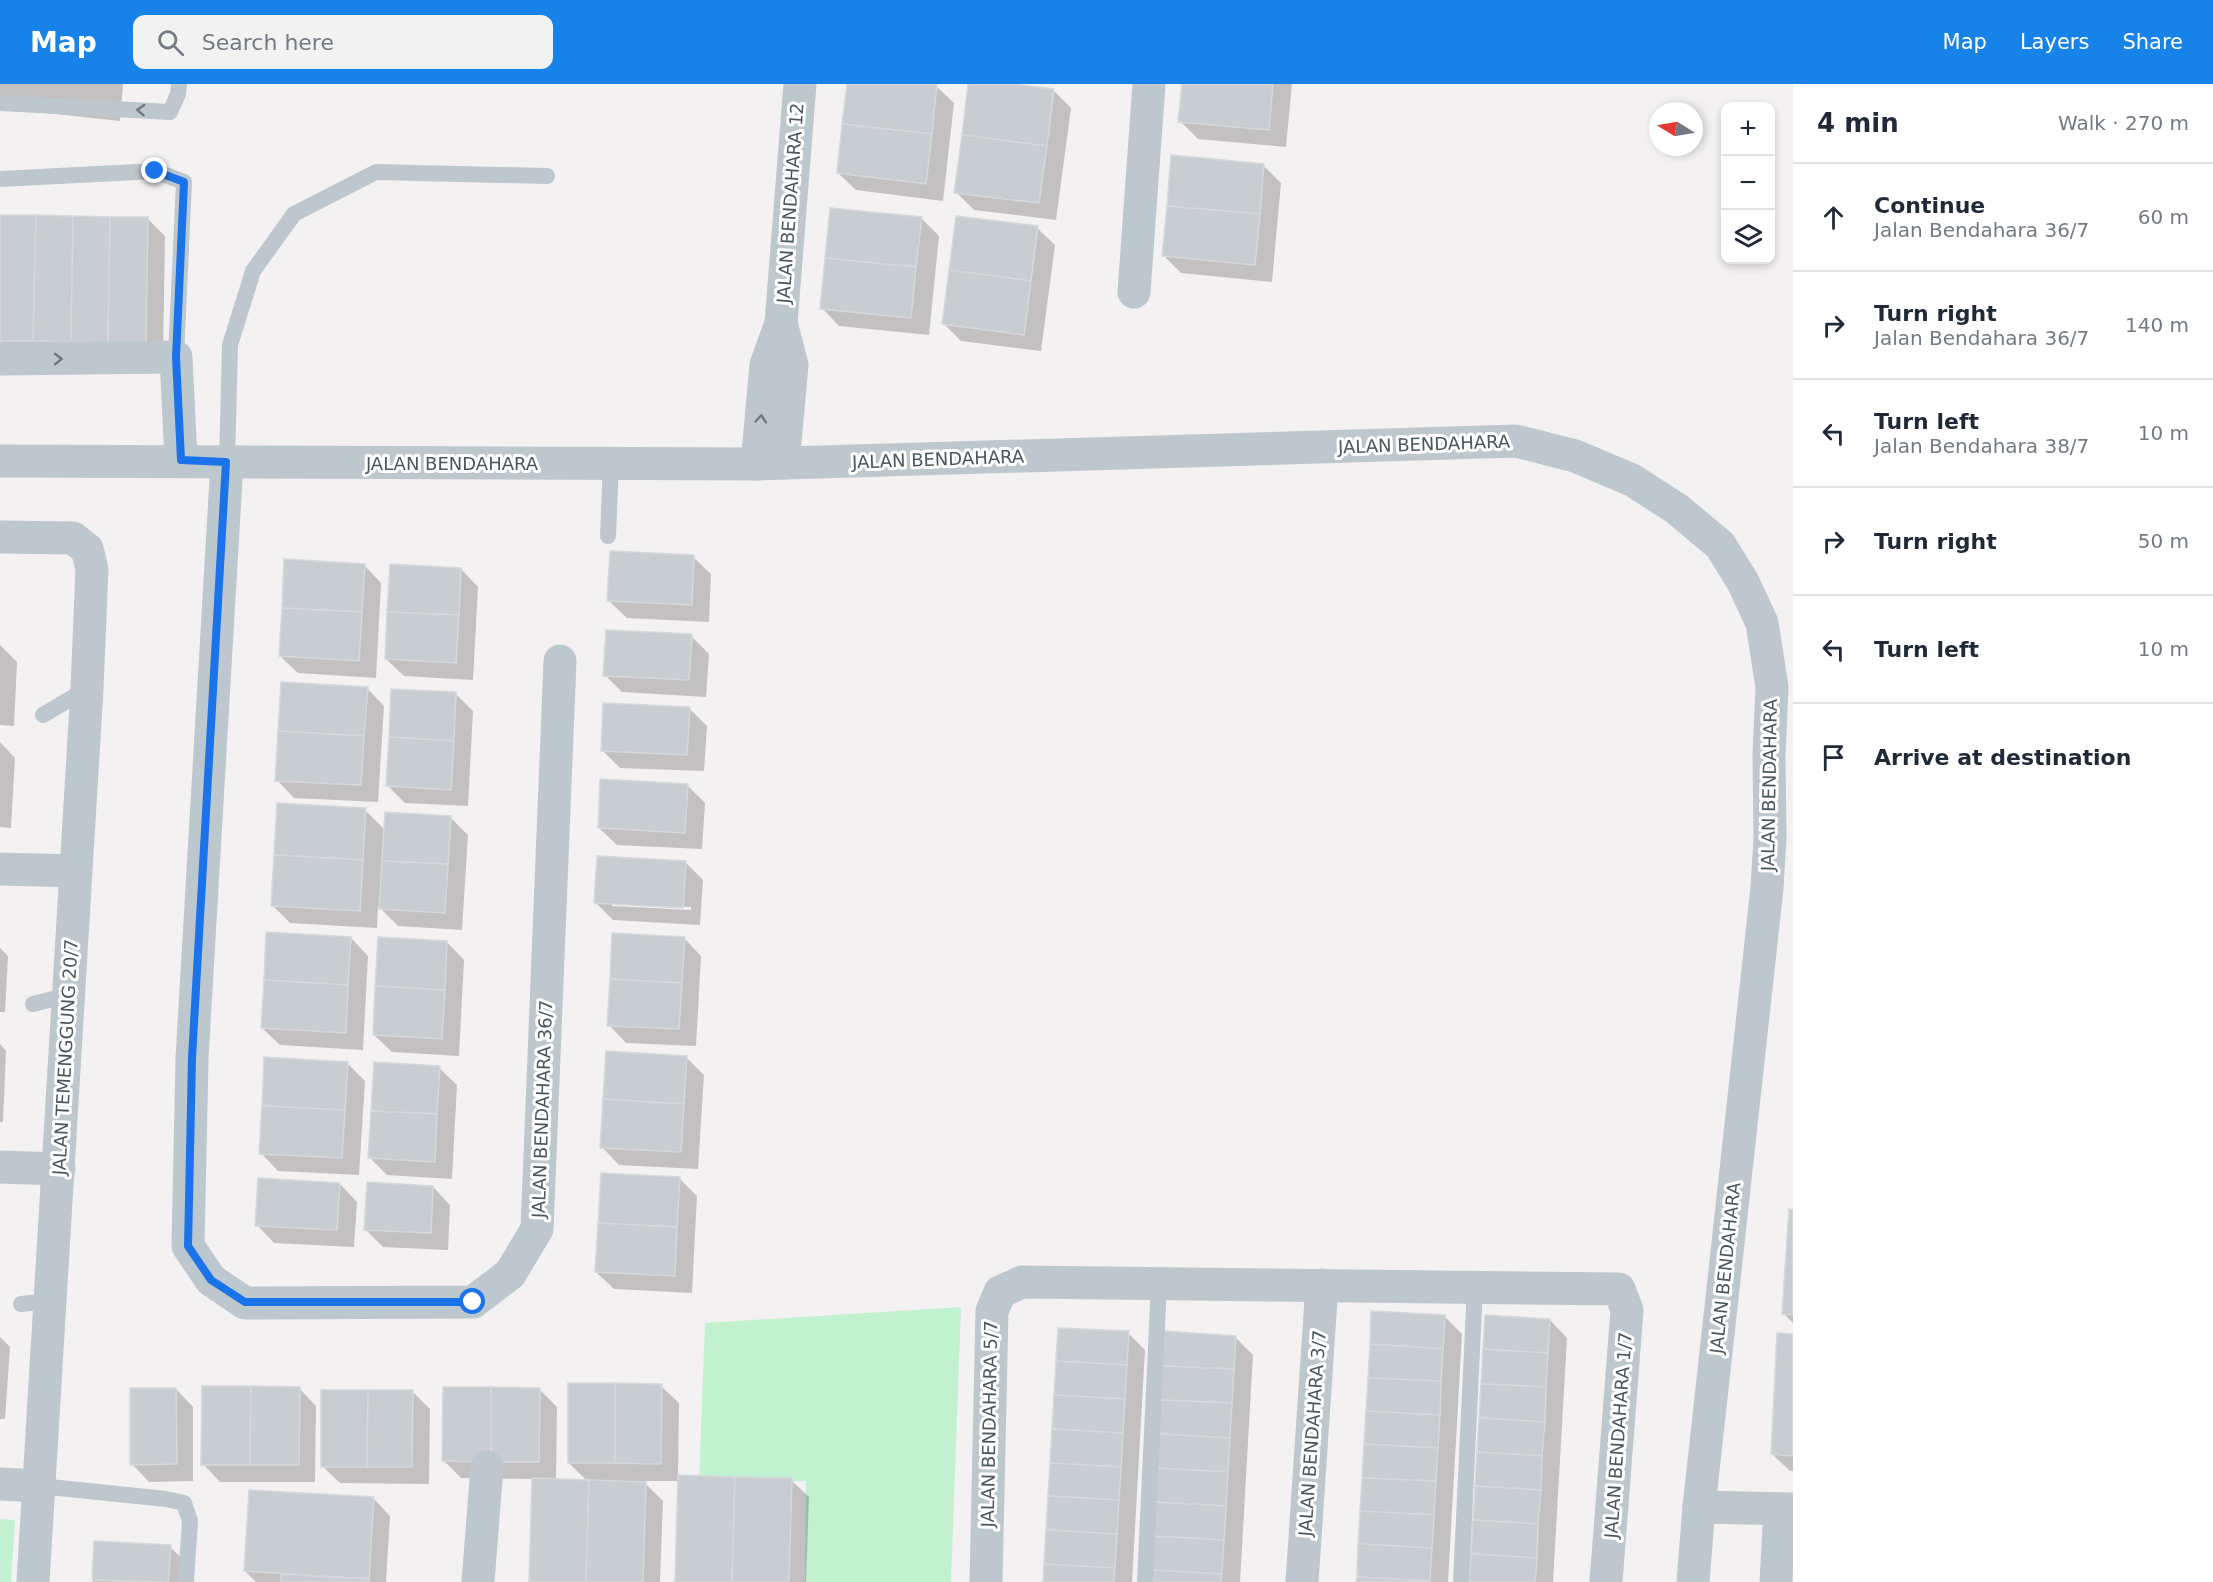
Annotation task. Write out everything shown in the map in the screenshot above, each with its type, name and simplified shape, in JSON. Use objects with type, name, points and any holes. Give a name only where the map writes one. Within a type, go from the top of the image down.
[{"type":"street","name":"JALAN BENDAHARA 12","points":[[770,464],[792,365],[781,322],[800,84]]},
{"type":"street","points":[[1134,292],[1149,84]]},
{"type":"street","points":[[0,360],[176,357],[181,460]]},
{"type":"street","name":"JALAN BENDAHARA","points":[[0,461],[770,464],[1516,441],[1575,456],[1632,480],[1677,509],[1720,545],[1743,582],[1762,623],[1772,687],[1769,755],[1782,840],[1780,890],[1699,1507],[1694,1582]]},
{"type":"street","name":"JALAN BENDAHARA 36/7","points":[[226,462],[192,1058],[188,1246],[211,1280],[245,1302],[473,1302],[510,1274],[537,1229],[560,661]]},
{"type":"street","name":"JALAN TEMENGGUNG 20/7","points":[[0,537],[73,538],[87,549],[92,569],[59,1168],[35,1303],[40,1486],[33,1582]]},
{"type":"street","points":[[0,869],[75,871]]},
{"type":"street","points":[[0,1167],[59,1168]]},
{"type":"street","name":"JALAN BENDAHARA 5/7","points":[[986,1582],[992,1311],[1000,1292],[1022,1282],[1159,1283]]},
{"type":"street","points":[[1159,1283],[1475,1287]]},
{"type":"street","name":"JALAN BENDAHARA 3/7","points":[[1302,1582],[1322,1285]]},
{"type":"street","name":"JALAN BENDAHARA 1/7","points":[[1475,1287],[1619,1289],[1627,1310],[1606,1582]]},
{"type":"street","points":[[478,1582],[486,1467]]},
{"type":"street","points":[[0,1484],[40,1486]]},
{"type":"street","points":[[1699,1507],[1786,1509],[1776,1582]]},
{"type":"lane","points":[[0,104],[170,112],[178,94],[179,84]]},
{"type":"lane","points":[[0,179],[155,171],[184,182],[176,357]]},
{"type":"lane","points":[[226,462],[230,345],[253,271],[294,214],[376,172],[547,176]]},
{"type":"lane","points":[[608,536],[611,463]]},
{"type":"lane","points":[[43,715],[87,689]]},
{"type":"lane","points":[[33,1004],[68,995]]},
{"type":"lane","points":[[1144,1582],[1159,1283]]},
{"type":"lane","points":[[1461,1582],[1475,1287]]},
{"type":"lane","points":[[40,1486],[166,1498],[184,1503],[190,1521],[186,1582]]},
{"type":"green space","points":[[961,1307],[951,1582],[805,1582],[806,1481],[699,1483],[705,1323]]},
{"type":"green space","points":[[0,1519],[15,1520],[11,1582],[0,1582]]},
{"type":"building","points":[[847,84],[937,84],[932,134],[842,124]]},
{"type":"building","points":[[968,84],[1014,84],[1054,89],[1047,146],[962,135]]},
{"type":"building","points":[[1182,84],[1273,84],[1269,130],[1178,122]]},
{"type":"building","points":[[842,124],[932,134],[926,184],[837,173]]},
{"type":"building","points":[[962,135],[1047,146],[1039,203],[954,193]]},
{"type":"building","points":[[1171,155],[1264,164],[1260,214],[1167,206]]},
{"type":"building","points":[[1167,206],[1260,214],[1255,265],[1162,256]]},
{"type":"building","points":[[830,208],[922,217],[916,267],[825,258]]},
{"type":"building","points":[[0,215],[36,215],[33,341],[0,341]]},
{"type":"building","points":[[36,215],[73,216],[71,342],[33,341]]},
{"type":"building","points":[[73,216],[110,217],[108,342],[71,342]]},
{"type":"building","points":[[956,216],[1038,226],[1031,281],[949,270]]},
{"type":"building","points":[[110,217],[148,217],[146,343],[108,342]]},
{"type":"building","points":[[825,258],[916,267],[911,318],[820,309]]},
{"type":"building","points":[[949,270],[1031,281],[1024,335],[942,324]]},
{"type":"building","points":[[610,551],[694,555],[692,605],[607,601]]},
{"type":"building","points":[[284,559],[365,564],[362,612],[282,608]]},
{"type":"building","points":[[390,564],[461,568],[459,615],[387,612]]},
{"type":"building","points":[[282,608],[362,612],[359,661],[279,656]]},
{"type":"building","points":[[387,612],[459,615],[456,663],[385,659]]},
{"type":"building","points":[[606,630],[692,634],[689,680],[603,676]]},
{"type":"building","points":[[281,682],[368,687],[364,736],[278,731]]},
{"type":"building","points":[[391,689],[456,692],[454,741],[389,737]]},
{"type":"building","points":[[603,703],[690,707],[687,755],[601,751]]},
{"type":"building","points":[[278,731],[364,736],[361,785],[275,781]]},
{"type":"building","points":[[389,737],[454,741],[451,790],[386,786]]},
{"type":"building","points":[[600,779],[688,784],[685,833],[598,828]]},
{"type":"building","points":[[277,803],[366,808],[363,860],[274,855]]},
{"type":"building","points":[[385,812],[451,816],[448,864],[382,861]]},
{"type":"building","points":[[274,855],[363,860],[360,911],[271,906]]},
{"type":"building","points":[[597,856],[686,861],[683,908],[594,903]]},
{"type":"building","points":[[382,861],[448,864],[445,913],[379,909]]},
{"type":"building","points":[[266,932],[351,937],[348,985],[264,980]]},
{"type":"building","points":[[612,933],[685,937],[682,983],[610,979]]},
{"type":"building","points":[[378,937],[447,941],[445,990],[375,986]]},
{"type":"building","points":[[610,979],[682,983],[679,1029],[607,1026]]},
{"type":"building","points":[[264,980],[348,985],[346,1033],[261,1028]]},
{"type":"building","points":[[375,986],[445,990],[442,1039],[373,1035]]},
{"type":"building","points":[[606,1051],[687,1056],[684,1104],[603,1099]]},
{"type":"building","points":[[264,1057],[348,1062],[345,1110],[262,1106]]},
{"type":"building","points":[[374,1062],[440,1066],[437,1114],[371,1111]]},
{"type":"building","points":[[603,1099],[684,1104],[681,1152],[600,1148]]},
{"type":"building","points":[[262,1106],[345,1110],[342,1158],[259,1154]]},
{"type":"building","points":[[371,1111],[437,1114],[435,1162],[368,1158]]},
{"type":"building","points":[[601,1173],[680,1177],[677,1227],[598,1223]]},
{"type":"building","points":[[258,1178],[340,1183],[337,1230],[255,1226]]},
{"type":"building","points":[[367,1182],[433,1186],[431,1233],[364,1230]]},
{"type":"building","points":[[1789,1209],[1793,1210],[1793,1315],[1782,1314]]},
{"type":"building","points":[[598,1223],[677,1227],[675,1276],[595,1272]]},
{"type":"building","points":[[1371,1311],[1445,1315],[1443,1349],[1370,1344]]},
{"type":"building","points":[[1485,1315],[1550,1319],[1548,1353],[1483,1349]]},
{"type":"building","points":[[1058,1328],[1129,1331],[1127,1365],[1056,1361]]},
{"type":"building","points":[[1164,1331],[1236,1336],[1234,1369],[1162,1366]]},
{"type":"building","points":[[1777,1333],[1793,1334],[1793,1456],[1771,1454]]},
{"type":"building","points":[[1370,1344],[1443,1349],[1441,1381],[1368,1378]]},
{"type":"building","points":[[1483,1349],[1548,1353],[1546,1387],[1481,1384]]},
{"type":"building","points":[[1056,1361],[1127,1365],[1125,1399],[1054,1395]]},
{"type":"building","points":[[1162,1366],[1234,1369],[1232,1403],[1160,1400]]},
{"type":"building","points":[[1368,1378],[1441,1381],[1440,1415],[1366,1411]]},
{"type":"building","points":[[568,1383],[615,1383],[615,1463],[568,1463]]},
{"type":"building","points":[[615,1383],[662,1384],[661,1464],[615,1463]]},
{"type":"building","points":[[1481,1384],[1546,1387],[1545,1422],[1479,1418]]},
{"type":"building","points":[[202,1386],[251,1386],[250,1465],[201,1465]]},
{"type":"building","points":[[251,1386],[300,1387],[299,1465],[250,1465]]},
{"type":"building","points":[[443,1387],[491,1387],[491,1462],[442,1461]]},
{"type":"building","points":[[491,1387],[540,1388],[539,1462],[491,1462]]},
{"type":"building","points":[[130,1388],[176,1388],[177,1464],[130,1465]]},
{"type":"building","points":[[321,1390],[368,1390],[367,1467],[321,1467]]},
{"type":"building","points":[[368,1390],[413,1390],[412,1467],[367,1467]]},
{"type":"building","points":[[1054,1395],[1125,1399],[1123,1433],[1052,1429]]},
{"type":"building","points":[[1160,1400],[1232,1403],[1230,1438],[1159,1434]]},
{"type":"building","points":[[1366,1411],[1440,1415],[1438,1448],[1364,1444]]},
{"type":"building","points":[[1479,1418],[1545,1422],[1542,1456],[1477,1452]]},
{"type":"building","points":[[1052,1429],[1123,1433],[1121,1467],[1050,1463]]},
{"type":"building","points":[[1159,1434],[1230,1438],[1228,1472],[1156,1468]]},
{"type":"building","points":[[1364,1444],[1438,1448],[1436,1481],[1362,1478]]},
{"type":"building","points":[[1477,1452],[1542,1456],[1541,1490],[1475,1486]]},
{"type":"building","points":[[1050,1463],[1121,1467],[1119,1500],[1048,1496]]},
{"type":"building","points":[[1156,1468],[1228,1472],[1226,1506],[1155,1502]]},
{"type":"building","points":[[678,1475],[735,1477],[732,1582],[675,1582]]},
{"type":"building","points":[[735,1477],[792,1478],[789,1582],[732,1582]]},
{"type":"building","points":[[532,1478],[589,1480],[586,1582],[529,1582]]},
{"type":"building","points":[[1362,1478],[1436,1481],[1434,1515],[1360,1511]]},
{"type":"building","points":[[589,1480],[646,1482],[643,1582],[586,1582]]},
{"type":"building","points":[[1475,1486],[1541,1490],[1538,1524],[1473,1520]]},
{"type":"building","points":[[249,1490],[374,1497],[369,1579],[244,1571]]},
{"type":"building","points":[[1048,1496],[1119,1500],[1117,1534],[1046,1530]]},
{"type":"building","points":[[1155,1502],[1226,1506],[1224,1540],[1152,1536]]},
{"type":"building","points":[[1360,1511],[1434,1515],[1432,1548],[1358,1544]]},
{"type":"building","points":[[1473,1520],[1538,1524],[1537,1558],[1471,1554]]},
{"type":"building","points":[[1046,1530],[1117,1534],[1115,1568],[1044,1564]]},
{"type":"building","points":[[1152,1536],[1224,1540],[1222,1574],[1151,1570]]},
{"type":"building","points":[[94,1541],[171,1545],[168,1582],[92,1580]]},
{"type":"building","points":[[1358,1544],[1432,1548],[1430,1581],[1357,1577]]},
{"type":"building","points":[[1471,1554],[1537,1558],[1535,1582],[1469,1582]]},
{"type":"building","points":[[1044,1564],[1115,1568],[1114,1582],[1043,1582]]},
{"type":"building","points":[[1151,1570],[1222,1574],[1221,1582],[1150,1582]]},
{"type":"building","points":[[281,1574],[369,1579],[369,1582],[281,1582]]},
{"type":"building","points":[[1357,1577],[1430,1581],[1356,1582]]},
{"type":"route","points":[[155,171],[184,182],[176,357],[181,460],[226,462],[192,1058],[188,1246],[211,1280],[245,1302],[473,1302]]}]
